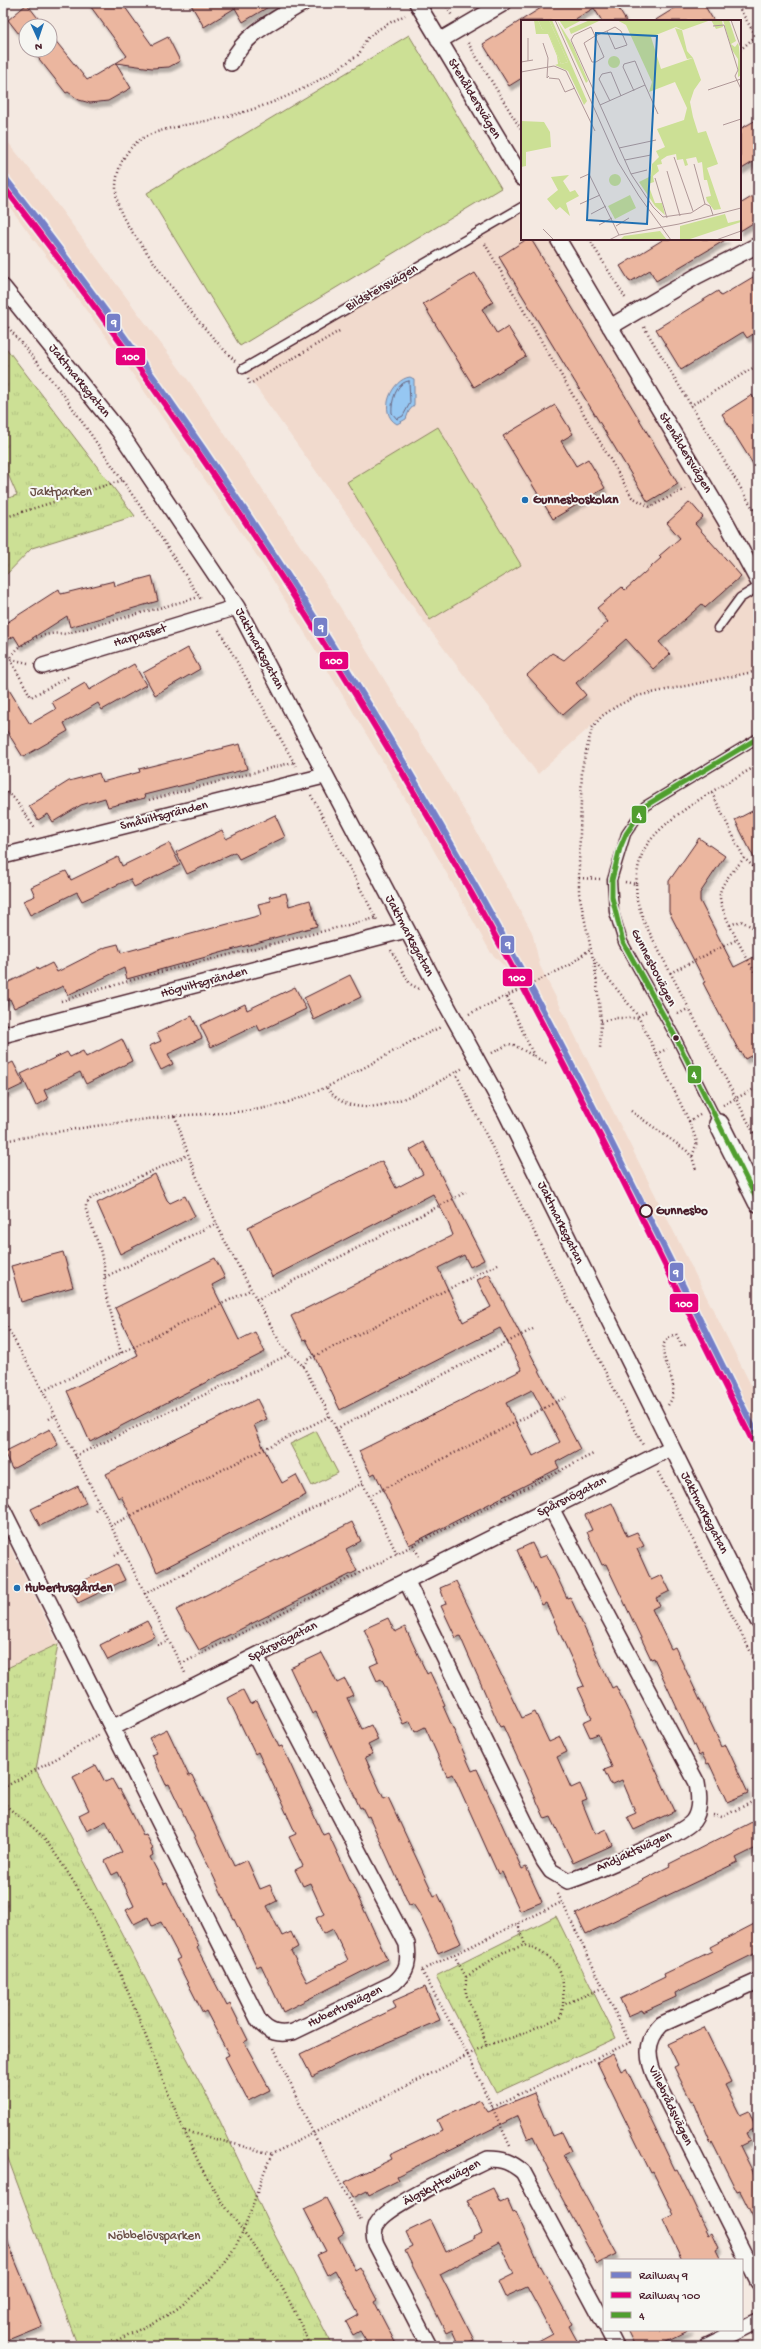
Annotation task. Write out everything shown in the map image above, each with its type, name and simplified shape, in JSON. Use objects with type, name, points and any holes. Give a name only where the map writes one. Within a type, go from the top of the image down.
[{"type":"street","points":[[231,63],[239,48],[252,35],[303,3]]},
{"type":"street","points":[[439,41],[504,3]]},
{"type":"street","name":"Stenåldersvägen","points":[[418,5],[521,176]]},
{"type":"street","name":"Stenåldersvägen","points":[[559,240],[702,481],[758,581]]},
{"type":"street","points":[[610,327],[697,276],[758,246]]},
{"type":"street","name":"Jaktmarksgatan","points":[[3,287],[119,431],[237,607],[324,776],[506,1113],[758,1621]]},
{"type":"street","name":"Harpasset","points":[[42,666],[237,607]]},
{"type":"street","name":"Småviltsgränden","points":[[3,856],[324,776]]},
{"type":"street","name":"Högviltsgränden","points":[[3,1035],[406,930]]},
{"type":"street","points":[[716,1117],[758,1202]]},
{"type":"street","name":"Spårsnögatan","points":[[112,1728],[671,1448]]},
{"type":"street","points":[[551,1508],[697,1783],[700,1798],[697,1812]]},
{"type":"street","points":[[3,1510],[260,2021],[265,2028]]},
{"type":"street","name":"Andjaktsvägen","points":[[406,1580],[544,1861],[551,1871],[568,1881],[576,1879],[667,1838],[692,1822],[697,1812]]},
{"type":"street","name":"Hubertusvägen","points":[[256,1656],[407,1944],[409,1961],[404,1975],[394,1983],[293,2032],[283,2034],[265,2028]]},
{"type":"street","points":[[655,2031],[662,2024],[758,1981]]},
{"type":"street","name":"Villebrådsvägen","points":[[655,2031],[648,2050],[649,2063],[758,2282]]},
{"type":"street","name":"Älgskyttevägen","points":[[373,2237],[377,2224],[389,2211],[488,2159],[501,2159],[512,2162],[522,2172],[603,2321]]},
{"type":"street","points":[[373,2237],[429,2346]]},
{"type":"street","points":[[743,2328],[758,2321]]},
{"type":"street","points":[[608,2331],[616,2346]]},
{"type":"street","points":[[707,2346],[737,2331]]},
{"type":"lane","name":"Bildstensvägen","points":[[243,369],[521,208]]},
{"type":"lane","points":[[718,628],[740,598],[758,586]]},
{"type":"lane","name":"Gunnesbovägen","points":[[716,1117],[676,1038],[623,942],[614,912],[612,880],[626,834],[645,806],[758,738]]},
{"type":"path","points":[[445,3],[521,129]]},
{"type":"path","points":[[736,3],[757,36],[741,49]]},
{"type":"path","points":[[243,369],[210,334],[166,280],[129,226],[120,210],[116,196],[120,168],[132,146],[156,132],[234,115],[284,99],[305,89],[358,55],[363,50],[365,42],[374,32],[418,5]]},
{"type":"path","points":[[590,240],[635,312],[690,406],[758,517]]},
{"type":"path","points":[[484,243],[632,497],[650,507],[702,481]]},
{"type":"path","points":[[3,322],[63,394],[122,480],[210,615],[294,762],[410,984],[426,993]]},
{"type":"path","points":[[690,406],[758,365]]},
{"type":"path","points":[[3,518],[122,480]]},
{"type":"path","points":[[3,651],[10,658],[42,666]]},
{"type":"path","points":[[600,1050],[601,1021],[594,959],[590,949],[579,893],[582,768],[592,728],[602,716],[617,706],[637,696],[758,671]]},
{"type":"path","points":[[142,802],[294,762]]},
{"type":"path","points":[[758,765],[686,809],[656,832],[645,849],[638,867],[636,884],[637,900],[644,922],[737,1097],[758,1141]]},
{"type":"path","points":[[3,793],[6,792],[14,798],[36,830],[44,828]]},
{"type":"path","points":[[712,793],[744,858],[758,871]]},
{"type":"path","points":[[744,858],[724,883],[720,897],[730,925],[758,979]]},
{"type":"path","points":[[579,878],[612,880],[636,884]]},
{"type":"path","points":[[57,1002],[156,973],[376,918]]},
{"type":"path","points":[[730,925],[741,921],[758,930]]},
{"type":"path","points":[[670,973],[738,939]]},
{"type":"path","points":[[465,1016],[507,997],[570,965],[590,949]]},
{"type":"path","points":[[594,959],[638,1017],[689,1121],[697,1142],[692,1157]]},
{"type":"path","points":[[507,997],[534,1056]]},
{"type":"path","points":[[601,1021],[616,1018],[638,1017],[649,1010]]},
{"type":"path","points":[[3,1140],[71,1129],[175,1116],[224,1114],[274,1106],[327,1088],[444,1026]]},
{"type":"path","points":[[327,1088],[336,1099],[350,1106],[376,1106],[391,1103],[477,1061],[508,1044],[514,1044],[546,1063]]},
{"type":"path","points":[[656,1054],[668,1048]]},
{"type":"path","points":[[455,1072],[563,1290],[758,1666]]},
{"type":"path","points":[[689,1121],[716,1117],[737,1097],[758,1087]]},
{"type":"path","points":[[631,1111],[651,1124],[692,1157],[696,1170]]},
{"type":"path","points":[[175,1116],[188,1155],[217,1223],[250,1290],[282,1346],[303,1366],[330,1416],[397,1554]]},
{"type":"path","points":[[121,1353],[104,1285],[100,1250],[86,1210],[86,1205],[91,1198],[188,1155]]},
{"type":"path","points":[[256,1300],[466,1192]]},
{"type":"path","points":[[104,1278],[217,1223]]},
{"type":"path","points":[[303,1366],[308,1360],[500,1263]]},
{"type":"path","points":[[43,1391],[250,1290]]},
{"type":"path","points":[[3,1320],[43,1391],[99,1506],[193,1687]]},
{"type":"path","points":[[336,1429],[533,1329]]},
{"type":"path","points":[[654,1412],[668,1405],[674,1398],[675,1389],[663,1354],[666,1340],[676,1334],[682,1346],[687,1344]]},
{"type":"path","points":[[75,1456],[290,1354]]},
{"type":"path","points":[[369,1496],[566,1397]]},
{"type":"path","points":[[49,1419],[55,1415]]},
{"type":"path","points":[[110,1526],[330,1416]]},
{"type":"path","points":[[181,1664],[593,1454]]},
{"type":"path","points":[[144,1594],[363,1483]]},
{"type":"path","points":[[95,1510],[99,1506]]},
{"type":"path","points":[[414,1545],[427,1571]]},
{"type":"path","points":[[115,1555],[122,1550]]},
{"type":"path","points":[[157,1645],[168,1640]]},
{"type":"path","points":[[3,1788],[112,1728]]},
{"type":"path","points":[[697,1812],[722,1818],[758,1799]]},
{"type":"path","points":[[3,1802],[44,1838],[71,1876],[119,1967],[184,2131],[201,2166],[242,2232],[279,2283],[311,2346]]},
{"type":"path","points":[[551,1871],[560,1903],[630,2043]]},
{"type":"path","points":[[422,1971],[560,1903]]},
{"type":"path","points":[[518,1923],[524,1945]]},
{"type":"path","points":[[407,1944],[468,2055],[522,2172]]},
{"type":"path","points":[[106,2346],[176,2309],[220,2268],[234,2250],[242,2232],[263,2171],[272,2154],[487,2045],[514,2037],[561,2017],[565,1982],[560,1967],[539,1951],[524,1945],[505,1951],[466,1977]]},
{"type":"path","points":[[454,1955],[466,1977],[466,1994],[487,2045]]},
{"type":"path","points":[[563,2005],[602,1988]]},
{"type":"path","points":[[265,2028],[313,2133],[355,2213],[373,2237]]},
{"type":"path","points":[[492,2107],[655,2031]]},
{"type":"path","points":[[184,2131],[272,2154]]},
{"type":"shaded area","points":[[3,136],[44,187],[191,384],[326,584],[470,820],[532,932],[540,966],[758,1399],[758,1447],[545,1026],[513,975],[491,953],[402,793],[268,572],[123,360],[3,198]]},
{"type":"shaded area","name":"Gunnesboskolan","points":[[521,208],[521,240],[559,240],[758,581],[758,671],[637,696],[617,706],[602,716],[538,774],[424,622],[243,369]]},
{"type":"shaded area","name":"Hubertusgården","points":[[3,1533],[58,1644],[3,1670]]},
{"type":"green space","points":[[409,35],[501,188],[240,346],[147,193]]},
{"type":"green space","name":"Jaktparken","points":[[3,344],[135,516],[32,548],[3,578],[3,500],[17,495],[3,463]]},
{"type":"green space","points":[[438,427],[521,565],[430,620],[347,482]]},
{"type":"green space","points":[[316,1431],[338,1473],[312,1486],[290,1444]]},
{"type":"green space","name":"Nöbbelövsparken","points":[[58,1644],[36,1770],[220,2121],[268,2222],[333,2346],[74,2346],[77,2344],[3,2145],[3,1670]]},
{"type":"green space","points":[[556,1916],[616,2038],[496,2093],[436,1976]]},
{"type":"water","points":[[410,377],[414,379],[414,405],[409,411],[406,419],[397,424],[391,419],[388,412],[389,397],[403,379]]},
{"type":"building","points":[[88,3],[122,3],[152,45],[168,37],[180,61],[169,67],[152,68],[116,63],[127,56]]},
{"type":"building","points":[[190,3],[275,3],[243,22],[235,8],[204,27]]},
{"type":"building","points":[[549,3],[615,3],[625,20],[601,20],[594,8],[574,20],[522,20]]},
{"type":"building","points":[[683,3],[703,3],[713,20],[656,20]]},
{"type":"building","points":[[27,4],[38,18],[18,18],[18,33],[8,20]]},
{"type":"building","points":[[521,20],[521,79],[509,86],[483,44]]},
{"type":"building","points":[[58,44],[87,80],[116,63],[131,88],[108,101],[90,103],[79,100],[68,92],[66,93],[38,58],[58,58]]},
{"type":"building","points":[[758,119],[758,159],[741,169],[741,128]]},
{"type":"building","points":[[758,193],[758,220],[741,230],[741,203]]},
{"type":"building","points":[[525,240],[532,240],[678,484],[648,502],[499,257]]},
{"type":"building","points":[[662,240],[725,240],[656,281],[650,270],[630,282],[620,266]]},
{"type":"building","points":[[475,273],[493,302],[482,309],[497,334],[508,327],[526,356],[474,387],[423,304]]},
{"type":"building","points":[[758,274],[758,331],[747,338],[743,332],[681,370],[656,329],[718,291],[721,296]]},
{"type":"building","points":[[752,395],[758,406],[758,472],[722,414]]},
{"type":"building","points":[[555,405],[573,434],[561,441],[576,466],[588,459],[605,488],[553,519],[503,436]]},
{"type":"building","points":[[690,502],[703,517],[695,524],[741,576],[705,608],[702,604],[659,642],[670,654],[653,669],[626,639],[576,683],[586,695],[563,715],[527,675],[552,653],[564,660],[608,622],[597,608],[622,587],[625,590],[661,558],[659,556],[680,538],[667,523]]},
{"type":"building","points":[[152,576],[158,601],[70,627],[67,616],[20,646],[14,636],[3,643],[3,625],[59,589],[61,594],[114,581],[115,586]]},
{"type":"building","points":[[188,648],[200,669],[155,695],[143,673]]},
{"type":"building","points":[[134,664],[146,685],[102,710],[98,703],[64,723],[68,731],[23,757],[3,725],[3,680],[30,724],[56,709],[52,702],[85,683],[89,690]]},
{"type":"building","points":[[240,744],[247,769],[144,795],[145,798],[108,807],[105,798],[81,805],[53,822],[48,814],[38,820],[29,806],[69,781],[99,773],[102,782],[140,772],[139,769]]},
{"type":"building","points":[[758,808],[758,866],[735,820]]},
{"type":"building","points":[[275,815],[285,837],[239,859],[235,852],[187,874],[176,852],[222,830],[226,839]]},
{"type":"building","points":[[699,838],[725,856],[700,893],[700,901],[734,967],[758,955],[758,1052],[745,1059],[741,1052],[740,1053],[703,983],[705,982],[669,912],[669,881]]},
{"type":"building","points":[[169,843],[180,865],[134,887],[130,879],[82,901],[77,892],[30,915],[23,901],[35,896],[31,887],[66,871],[71,880],[118,857],[122,866]]},
{"type":"building","points":[[286,893],[289,906],[310,900],[317,926],[127,979],[124,968],[68,995],[63,986],[14,1008],[10,999],[3,1003],[3,985],[37,968],[38,970],[52,963],[57,972],[106,947],[118,944],[121,953],[261,915],[258,904],[271,901],[269,897]]},
{"type":"building","points":[[350,975],[361,997],[314,1020],[304,998]]},
{"type":"building","points":[[295,987],[306,1009],[260,1031],[257,1025],[211,1047],[200,1025],[245,1004],[247,1010]]},
{"type":"building","points":[[192,1016],[202,1038],[168,1054],[173,1064],[161,1070],[149,1046],[161,1041],[157,1033]]},
{"type":"building","points":[[122,1039],[132,1061],[86,1084],[80,1072],[44,1090],[48,1099],[36,1106],[21,1074],[67,1052],[70,1057],[83,1051],[86,1057]]},
{"type":"building","points":[[13,1062],[24,1084],[3,1094],[3,1067]]},
{"type":"building","points":[[424,1142],[484,1260],[470,1267],[464,1255],[438,1268],[463,1322],[491,1307],[477,1280],[489,1274],[580,1449],[556,1462],[559,1468],[409,1545],[375,1473],[371,1475],[359,1451],[522,1370],[500,1328],[340,1410],[306,1339],[303,1340],[291,1316],[453,1235],[447,1220],[433,1194],[272,1277],[248,1227],[382,1161],[396,1188],[423,1174],[410,1150]],"holes":[[[532,1390],[560,1442],[533,1456],[506,1403]]]},
{"type":"building","points":[[155,1174],[167,1200],[170,1203],[185,1196],[195,1216],[120,1254],[97,1203]]},
{"type":"building","points":[[63,1252],[73,1287],[21,1302],[11,1266]]},
{"type":"building","points":[[215,1258],[225,1278],[212,1285],[239,1340],[255,1332],[265,1352],[90,1442],[67,1391],[138,1355],[115,1308]]},
{"type":"building","points":[[257,1399],[267,1419],[254,1425],[263,1447],[282,1483],[296,1475],[306,1495],[157,1572],[121,1496],[118,1498],[106,1474]]},
{"type":"building","points":[[50,1429],[58,1445],[12,1469],[4,1452]]},
{"type":"building","points":[[78,1486],[86,1503],[40,1526],[31,1509]]},
{"type":"building","points":[[612,1503],[627,1536],[637,1532],[644,1546],[637,1549],[651,1580],[662,1575],[670,1591],[656,1598],[660,1605],[652,1609],[671,1649],[675,1647],[722,1747],[726,1745],[748,1793],[727,1802],[709,1763],[707,1764],[702,1754],[699,1756],[654,1658],[651,1659],[606,1564],[602,1565],[587,1532],[592,1530],[585,1515]]},
{"type":"building","points":[[352,1522],[361,1541],[346,1549],[357,1571],[199,1650],[176,1610]]},
{"type":"building","points":[[532,1543],[539,1558],[547,1555],[567,1598],[570,1597],[612,1688],[616,1686],[675,1811],[634,1830],[627,1817],[636,1813],[622,1780],[611,1785],[604,1770],[612,1767],[598,1734],[590,1737],[583,1722],[592,1718],[578,1688],[584,1686],[546,1603],[542,1605],[517,1550]]},
{"type":"building","points":[[117,1564],[125,1580],[78,1603],[70,1587]]},
{"type":"building","points":[[456,1581],[522,1718],[535,1712],[549,1742],[560,1737],[567,1752],[557,1757],[571,1788],[580,1784],[587,1800],[582,1802],[595,1834],[606,1829],[613,1845],[573,1863],[551,1817],[545,1819],[503,1726],[500,1727],[460,1636],[456,1638],[441,1606],[446,1604],[440,1588]]},
{"type":"building","points":[[388,1618],[395,1632],[405,1627],[427,1674],[430,1672],[445,1705],[443,1706],[472,1771],[477,1769],[522,1869],[526,1867],[542,1902],[520,1911],[502,1872],[498,1874],[453,1774],[447,1776],[425,1727],[415,1732],[410,1721],[403,1724],[381,1679],[377,1681],[370,1666],[379,1662],[364,1629]]},
{"type":"building","points":[[147,1621],[155,1636],[108,1660],[100,1645]]},
{"type":"building","points":[[322,1653],[337,1683],[345,1679],[353,1695],[347,1698],[362,1729],[371,1725],[378,1740],[368,1745],[373,1754],[365,1757],[384,1799],[388,1797],[434,1896],[438,1894],[461,1943],[438,1953],[419,1913],[413,1904],[409,1905],[369,1816],[367,1817],[362,1807],[360,1808],[316,1712],[312,1714],[290,1668]]},
{"type":"building","points":[[243,1690],[250,1704],[257,1701],[279,1747],[282,1746],[323,1835],[328,1833],[387,1959],[283,2012],[261,1965],[257,1967],[169,1784],[166,1785],[152,1755],[157,1753],[149,1738],[167,1729],[189,1776],[192,1775],[234,1866],[247,1860],[260,1889],[270,1885],[277,1901],[267,1906],[282,1936],[291,1932],[298,1947],[291,1951],[307,1982],[348,1960],[333,1929],[323,1934],[316,1918],[324,1914],[310,1883],[303,1886],[295,1870],[303,1866],[289,1837],[296,1834],[258,1752],[255,1754],[228,1698]]},
{"type":"building","points":[[96,1765],[105,1782],[112,1779],[118,1790],[120,1789],[143,1835],[146,1834],[153,1849],[151,1850],[153,1855],[150,1857],[164,1884],[167,1883],[199,1946],[197,1948],[227,2006],[230,2004],[248,2040],[244,2042],[270,2090],[248,2101],[225,2057],[229,2055],[206,2011],[203,2013],[176,1960],[180,1958],[161,1922],[152,1926],[148,1917],[134,1924],[126,1910],[134,1906],[118,1872],[112,1875],[105,1861],[122,1852],[106,1821],[87,1831],[79,1815],[89,1810],[73,1777]]},
{"type":"building","points":[[758,1819],[758,1847],[736,1858],[738,1862],[586,1934],[576,1914],[670,1866],[669,1864]]},
{"type":"building","points":[[758,1922],[758,1952],[675,1993],[676,1997],[643,2012],[642,2010],[628,2016],[620,1999],[665,1977],[664,1974],[712,1951],[710,1947]]},
{"type":"building","points":[[425,1987],[440,2020],[343,2061],[312,2077],[300,2054],[396,2008],[393,2001]]},
{"type":"building","points":[[704,2027],[731,2082],[725,2085],[740,2115],[749,2111],[756,2128],[746,2133],[750,2141],[740,2146],[758,2182],[758,2227],[740,2191],[737,2192],[712,2142],[711,2143],[693,2100],[691,2101],[674,2067],[678,2065],[668,2044]]},
{"type":"building","points":[[613,2054],[621,2071],[626,2068],[675,2170],[677,2169],[709,2235],[712,2233],[719,2248],[716,2250],[720,2259],[682,2259],[663,2220],[674,2215],[653,2172],[651,2173],[597,2062]]},
{"type":"building","points":[[534,2093],[552,2136],[562,2132],[571,2151],[563,2155],[617,2254],[607,2259],[603,2259],[603,2261],[597,2264],[547,2170],[549,2169],[533,2136],[528,2139],[518,2116],[397,2176],[399,2180],[369,2195],[367,2191],[353,2198],[345,2182],[392,2159],[390,2155],[442,2130],[437,2120],[480,2100],[488,2112]]},
{"type":"building","points":[[493,2188],[500,2202],[507,2199],[513,2213],[516,2212],[537,2259],[572,2324],[569,2326],[580,2346],[528,2346],[552,2333],[527,2287],[505,2297],[498,2282],[514,2274],[499,2243],[440,2274],[474,2340],[459,2346],[452,2330],[446,2333],[405,2251],[413,2247],[406,2232],[431,2220],[446,2252],[475,2238],[474,2236],[482,2232],[467,2200]]},
{"type":"building","points":[[326,2198],[344,2233],[338,2237],[355,2270],[360,2267],[377,2300],[374,2302],[397,2346],[369,2346],[360,2331],[353,2335],[346,2322],[359,2315],[335,2270],[327,2275],[317,2255],[326,2251],[304,2209]]},
{"type":"building","points":[[3,2231],[42,2326],[3,2342]]},
{"type":"building","points":[[628,2331],[689,2331],[658,2346],[635,2346]]},
{"type":"rail line","name":"9","points":[[3,175],[133,348],[195,437],[256,526],[372,709],[427,802],[518,963],[623,1165],[758,1437]]},
{"type":"rail line","name":"100","points":[[3,186],[132,358],[194,446],[313,626],[424,809],[549,1036],[618,1170],[752,1440]]},
{"type":"transit line","name":"4","points":[[758,738],[645,806],[626,834],[620,848],[612,880],[612,897],[623,942],[676,1038],[758,1202]]},
{"type":"place","name":"Gunnesboskolan","points":[[525,500]]},
{"type":"place","name":"Gunnesbo","points":[[646,1211]]},
{"type":"place","name":"Hubertusgården","points":[[17,1588]]}]
